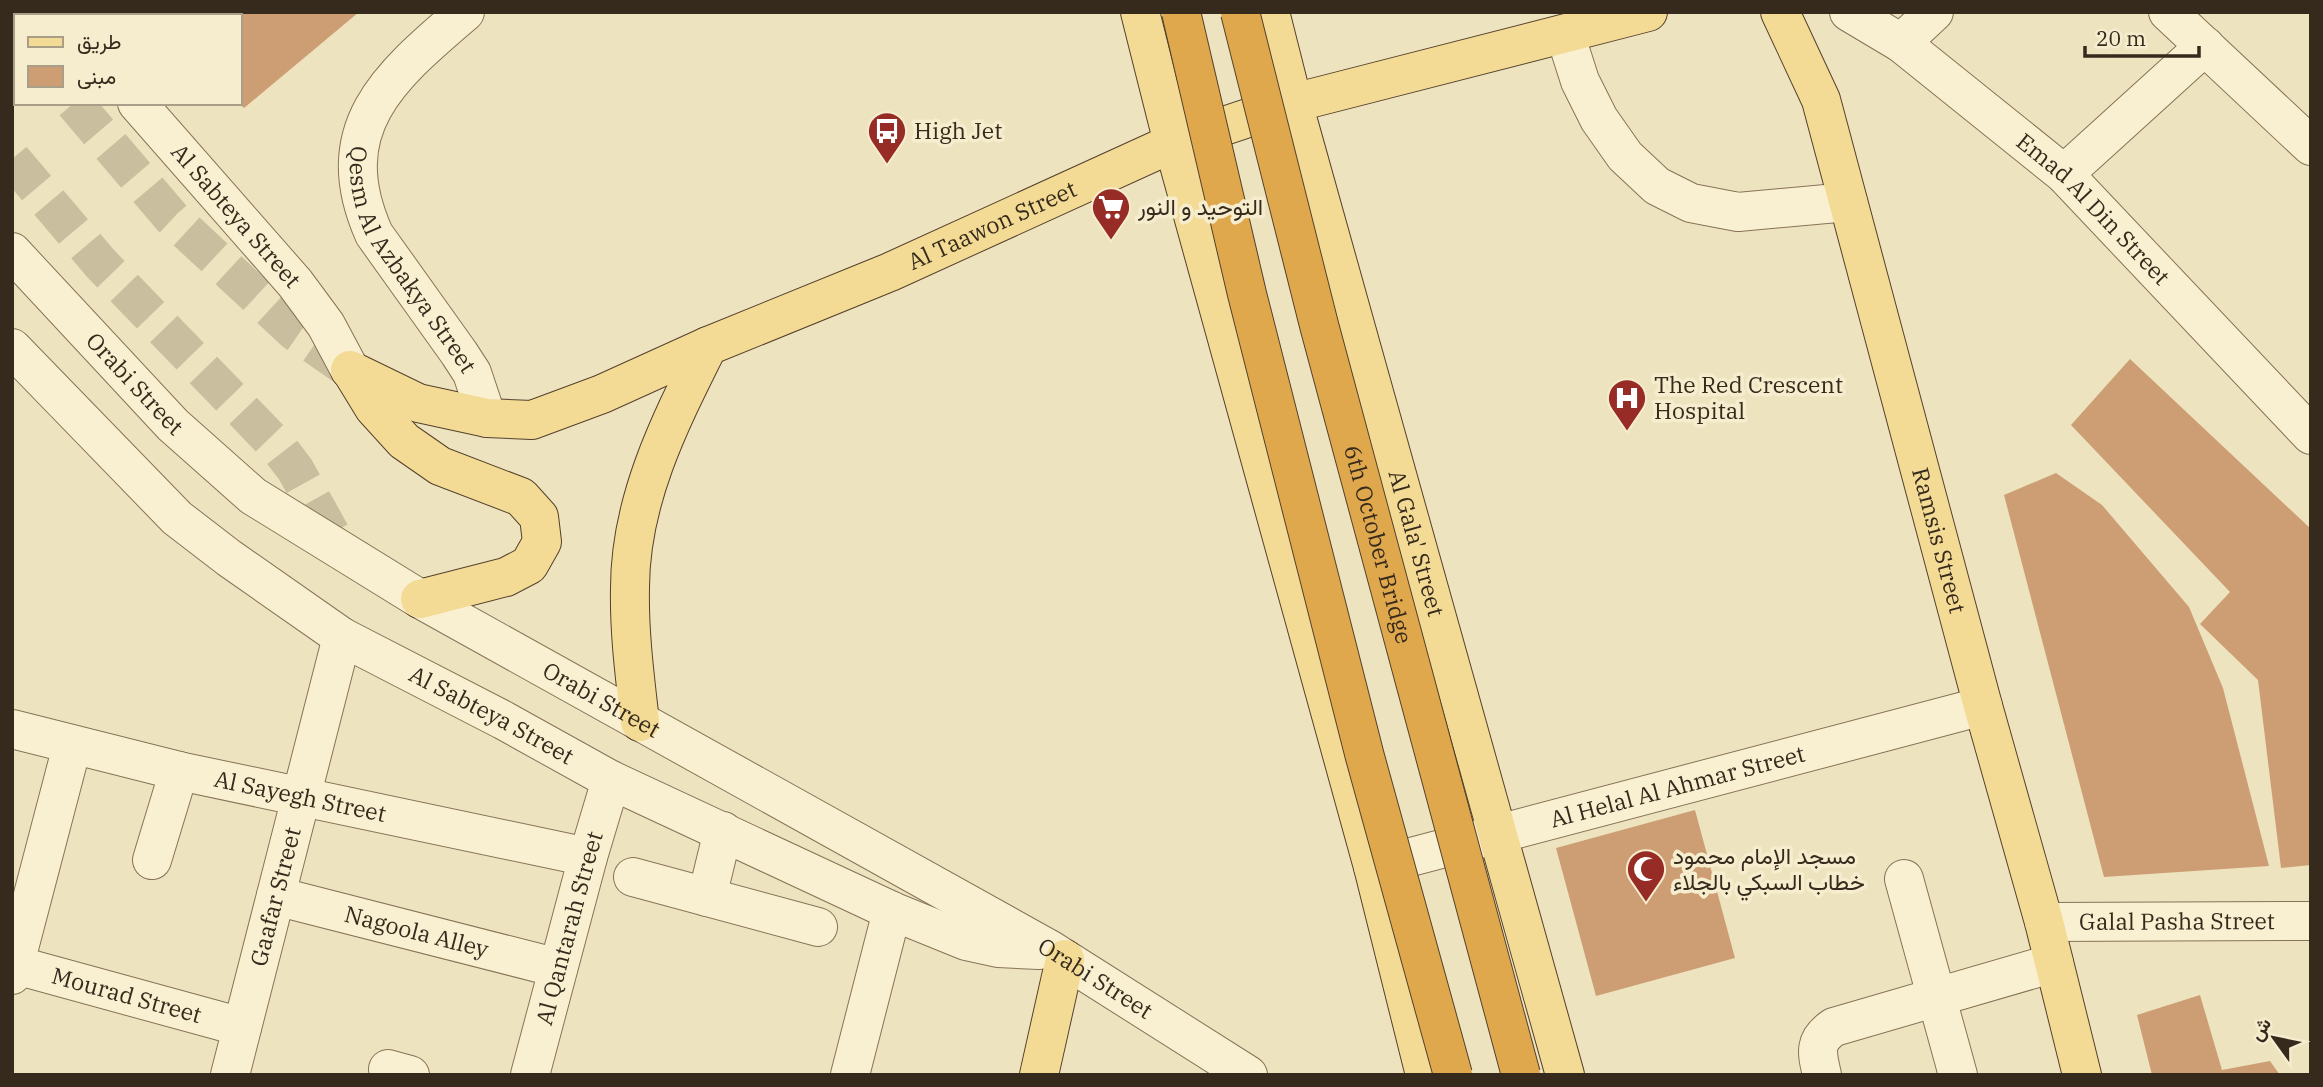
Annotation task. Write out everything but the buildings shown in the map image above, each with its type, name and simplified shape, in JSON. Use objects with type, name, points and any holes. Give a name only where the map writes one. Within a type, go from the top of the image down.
[{"type":"highway","points":[[1181,12],[1247,294],[1365,757],[1453,1075]]},
{"type":"highway","name":"6th October Bridge","points":[[1240,12],[1322,338],[1521,1075]]},
{"type":"main road","points":[[1140,12],[1173,143],[1373,867],[1425,1075]]},
{"type":"main road","name":"Al Gala' Street","points":[[1270,12],[1564,1075]]},
{"type":"main road","name":"Al Taawon Street","points":[[351,370],[418,403],[487,418],[532,420],[602,394],[708,346],[890,272],[1173,143],[1293,103],[1648,12]]},
{"type":"main road","name":"Ramsis Street","points":[[1780,12],[1821,100],[1983,706],[2045,922],[2082,1075]]},
{"type":"main road","points":[[640,722],[631,641],[629,586],[635,533],[648,479],[667,428],[708,346]]},
{"type":"main road","points":[[351,370],[374,408],[404,441],[440,466],[521,497],[540,517],[542,542],[529,565],[506,577],[420,599]]},
{"type":"main road","points":[[1039,1075],[1057,954]]},
{"type":"street","name":"Qesm Al Azbakya Street","points":[[465,12],[415,54],[372,107],[361,138],[357,171],[362,203],[374,234],[472,373],[487,418]]},
{"type":"street","name":"Emad Al Din Street","points":[[1849,12],[1901,43],[2064,174],[2311,435]]},
{"type":"street","points":[[1901,43],[1934,12]]},
{"type":"street","points":[[2168,12],[2311,146]]},
{"type":"street","points":[[1565,34],[1580,81],[1599,119],[1625,156],[1657,186],[1691,203],[1738,212],[1848,202]]},
{"type":"street","points":[[2064,174],[2205,46]]},
{"type":"street","name":"Al Sabteya Street","points":[[139,105],[295,283],[326,325],[351,370]]},
{"type":"street","name":"Orabi Street","points":[[12,252],[173,425],[253,496],[420,599],[1057,954],[1248,1075]]},
{"type":"street","name":"Al Sabteya Street","points":[[12,348],[177,518],[342,637],[503,720],[611,780],[892,911],[966,941],[998,948],[1057,954]]},
{"type":"street","name":"Gaafar Street","points":[[230,1075],[342,637]]},
{"type":"street","name":"Al Helal Al Ahmar Street","points":[[1373,867],[1983,706]]},
{"type":"street","name":"Al Sayegh Street","points":[[12,729],[179,771],[588,857]]},
{"type":"street","points":[[13,968],[72,746]]},
{"type":"street","points":[[152,860],[179,771]]},
{"type":"street","name":"Al Qantarah Street","points":[[530,1075],[611,780]]},
{"type":"street","points":[[707,897],[723,831]]},
{"type":"street","points":[[633,877],[818,927]]},
{"type":"street","points":[[1904,879],[1958,1075]]},
{"type":"street","name":"Nagoola Alley","points":[[276,896],[558,968]]},
{"type":"street","points":[[850,1075],[892,911]]},
{"type":"street","name":"Galal Pasha Street","points":[[2045,922],[2311,921]]},
{"type":"street","points":[[1822,1075],[1819,1044],[1825,1033],[1834,1027],[2054,963]]},
{"type":"street","name":"Mourad Street","points":[[13,968],[242,1027]]},
{"type":"tunnel","points":[[76,105],[172,218],[295,332],[350,370]]},
{"type":"tunnel","points":[[12,159],[101,264],[278,447],[295,469],[340,550]]},
{"type":"place","name":"High Jet","points":[[887,165]]},
{"type":"place","name":"التوحيد و النور","points":[[1111,241]]},
{"type":"place","name":"The Red Crescent Hospital","points":[[1627,432]]},
{"type":"place","name":"مسجد الإمام محمود خطاب السبكي بالجلاء","points":[[1646,903]]}]
